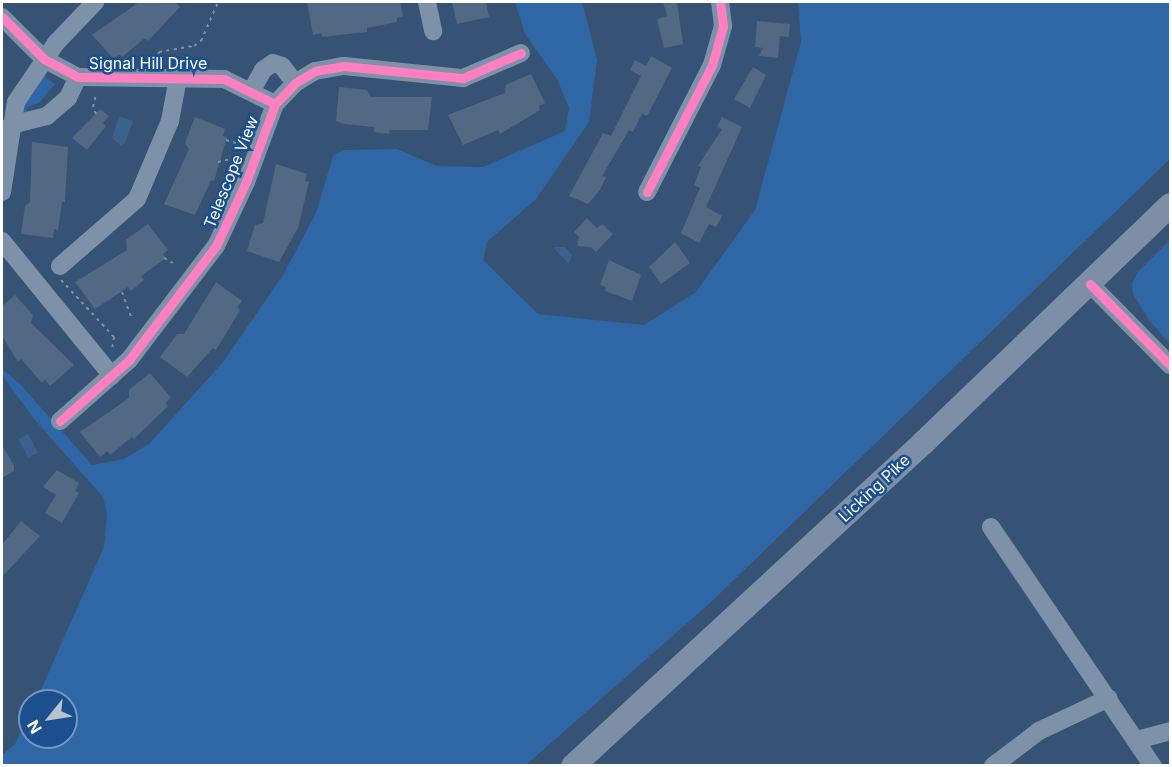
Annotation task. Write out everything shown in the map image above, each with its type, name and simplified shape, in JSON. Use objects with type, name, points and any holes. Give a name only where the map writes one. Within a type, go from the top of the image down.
[{"type":"main road","name":"Licking Pike","points":[[576,764],[1090,284],[1170,205]]},
{"type":"street","points":[[2,192],[16,102],[44,59],[71,24],[95,2]]},
{"type":"street","points":[[428,2],[433,31]]},
{"type":"street","points":[[647,192],[712,64],[723,26],[720,2]]},
{"type":"street","name":"Signal Hill Drive","points":[[2,17],[44,59],[78,77],[224,79],[252,90],[275,104]]},
{"type":"street","name":"Telescope View","points":[[60,421],[133,355],[216,246],[258,150],[275,104],[295,83],[328,67],[468,77],[521,52]]},
{"type":"street","points":[[252,90],[263,70],[273,63],[282,66],[295,83]]},
{"type":"street","points":[[11,125],[47,116],[68,98],[78,77]]},
{"type":"street","points":[[60,266],[137,199],[170,121],[178,78]]},
{"type":"street","points":[[2,241],[112,376]]},
{"type":"street","points":[[1090,284],[1170,365]]},
{"type":"street","points":[[991,527],[1154,765]]},
{"type":"street","points":[[993,765],[1039,731],[1109,698]]},
{"type":"street","points":[[1137,740],[1170,731]]},
{"type":"path","points":[[158,72],[159,52],[194,46],[201,41],[218,2]]},
{"type":"path","points":[[96,94],[93,107],[96,114]]},
{"type":"path","points":[[226,140],[258,150]]},
{"type":"path","points":[[218,162],[236,158]]},
{"type":"path","points":[[164,258],[174,263]]},
{"type":"path","points":[[60,266],[57,263],[54,267],[64,286],[115,340],[114,348],[99,361]]},
{"type":"path","points":[[122,292],[131,317]]},
{"type":"shaded area","points":[[515,2],[582,2],[597,60],[589,122],[536,199],[487,242],[483,260],[538,314],[644,325],[696,292],[755,210],[801,42],[798,2],[1170,2],[1170,159],[710,603],[526,765],[2,765],[2,755],[15,744],[18,738],[18,749],[78,749],[78,689],[41,689],[104,547],[107,514],[103,497],[34,419],[2,375],[2,369],[20,384],[92,465],[124,459],[149,444],[223,362],[283,275],[316,213],[333,156],[344,150],[397,149],[437,166],[483,167],[565,131],[569,108],[557,79],[525,34]]},
{"type":"shaded area","points":[[43,75],[55,84],[39,103],[26,107],[28,115],[22,112],[23,101]]},
{"type":"shaded area","points":[[119,116],[133,121],[125,143],[121,146],[112,138]]},
{"type":"shaded area","points":[[1170,240],[1170,344],[1149,320],[1133,294],[1132,283],[1138,272]]},
{"type":"shaded area","points":[[553,247],[565,247],[572,255],[569,264]]},
{"type":"shaded area","points":[[28,434],[38,453],[28,458],[18,439]]},
{"type":"building","points":[[139,2],[175,2],[180,7],[148,41],[145,38],[122,57],[119,54],[114,59],[92,35]]},
{"type":"building","points":[[307,2],[400,2],[403,16],[397,18],[397,22],[367,28],[367,32],[322,37],[322,33],[313,35]]},
{"type":"building","points":[[452,2],[486,2],[489,17],[457,24]]},
{"type":"building","points":[[663,2],[677,2],[683,44],[664,48],[657,19],[667,16]]},
{"type":"building","points":[[757,21],[790,24],[789,37],[780,36],[778,58],[759,56],[763,48],[755,47]]},
{"type":"building","points":[[651,56],[672,68],[647,116],[642,114],[633,132],[629,130],[602,176],[606,177],[600,190],[588,204],[569,196],[603,133],[611,136],[641,76],[630,70],[635,60],[646,66]]},
{"type":"building","points":[[753,67],[766,75],[750,108],[734,99]]},
{"type":"building","points":[[531,74],[545,103],[539,106],[540,110],[500,134],[498,130],[463,145],[448,115],[505,93],[506,85]]},
{"type":"building","points":[[339,87],[367,90],[371,97],[432,97],[428,130],[390,130],[389,134],[374,132],[374,127],[336,121]]},
{"type":"building","points":[[100,109],[109,116],[103,123],[106,126],[87,150],[72,138]]},
{"type":"building","points":[[195,117],[225,129],[223,136],[227,137],[214,181],[211,180],[195,215],[164,204],[189,149],[185,143]]},
{"type":"building","points":[[722,117],[742,127],[706,207],[722,216],[716,227],[709,224],[699,243],[681,233],[700,188],[694,185],[701,167],[698,166],[722,129],[717,127]]},
{"type":"building","points":[[32,142],[68,147],[65,202],[62,202],[58,230],[54,229],[53,238],[21,234],[25,206],[30,202]]},
{"type":"building","points":[[276,164],[307,174],[305,181],[309,182],[298,228],[279,262],[247,251],[255,225],[263,223]]},
{"type":"building","points":[[587,218],[597,228],[602,224],[613,234],[596,252],[591,247],[577,246],[579,237],[574,232]]},
{"type":"building","points":[[148,224],[168,250],[163,254],[166,258],[141,276],[144,280],[131,291],[128,287],[95,309],[75,282],[127,250],[126,240]]},
{"type":"building","points":[[675,242],[690,263],[661,284],[649,267]]},
{"type":"building","points":[[609,260],[641,275],[632,301],[605,291],[606,287],[600,285]]},
{"type":"building","points":[[216,282],[242,301],[237,307],[240,310],[216,350],[213,348],[187,377],[160,357],[177,334],[184,334]]},
{"type":"building","points":[[15,295],[33,315],[31,323],[74,365],[50,386],[45,380],[42,383],[21,359],[18,362],[2,336],[2,306]]},
{"type":"building","points":[[150,373],[171,398],[165,403],[168,406],[134,439],[132,437],[110,455],[107,451],[100,457],[80,432],[129,398],[129,390]]},
{"type":"building","points":[[2,445],[14,466],[14,471],[2,478]]},
{"type":"building","points":[[57,470],[79,483],[75,491],[79,493],[62,523],[45,513],[56,495],[43,487]]},
{"type":"building","points":[[21,521],[40,536],[2,577],[2,545]]},
{"type":"cycle path","points":[[647,192],[712,65],[723,26],[720,2]]},
{"type":"cycle path","points":[[2,17],[44,59],[78,77],[224,79],[275,104]]},
{"type":"cycle path","points":[[60,421],[129,360],[216,246],[246,182],[275,104],[295,83],[315,71],[344,66],[463,78],[521,53]]},
{"type":"cycle path","points":[[1090,284],[1170,365]]}]
